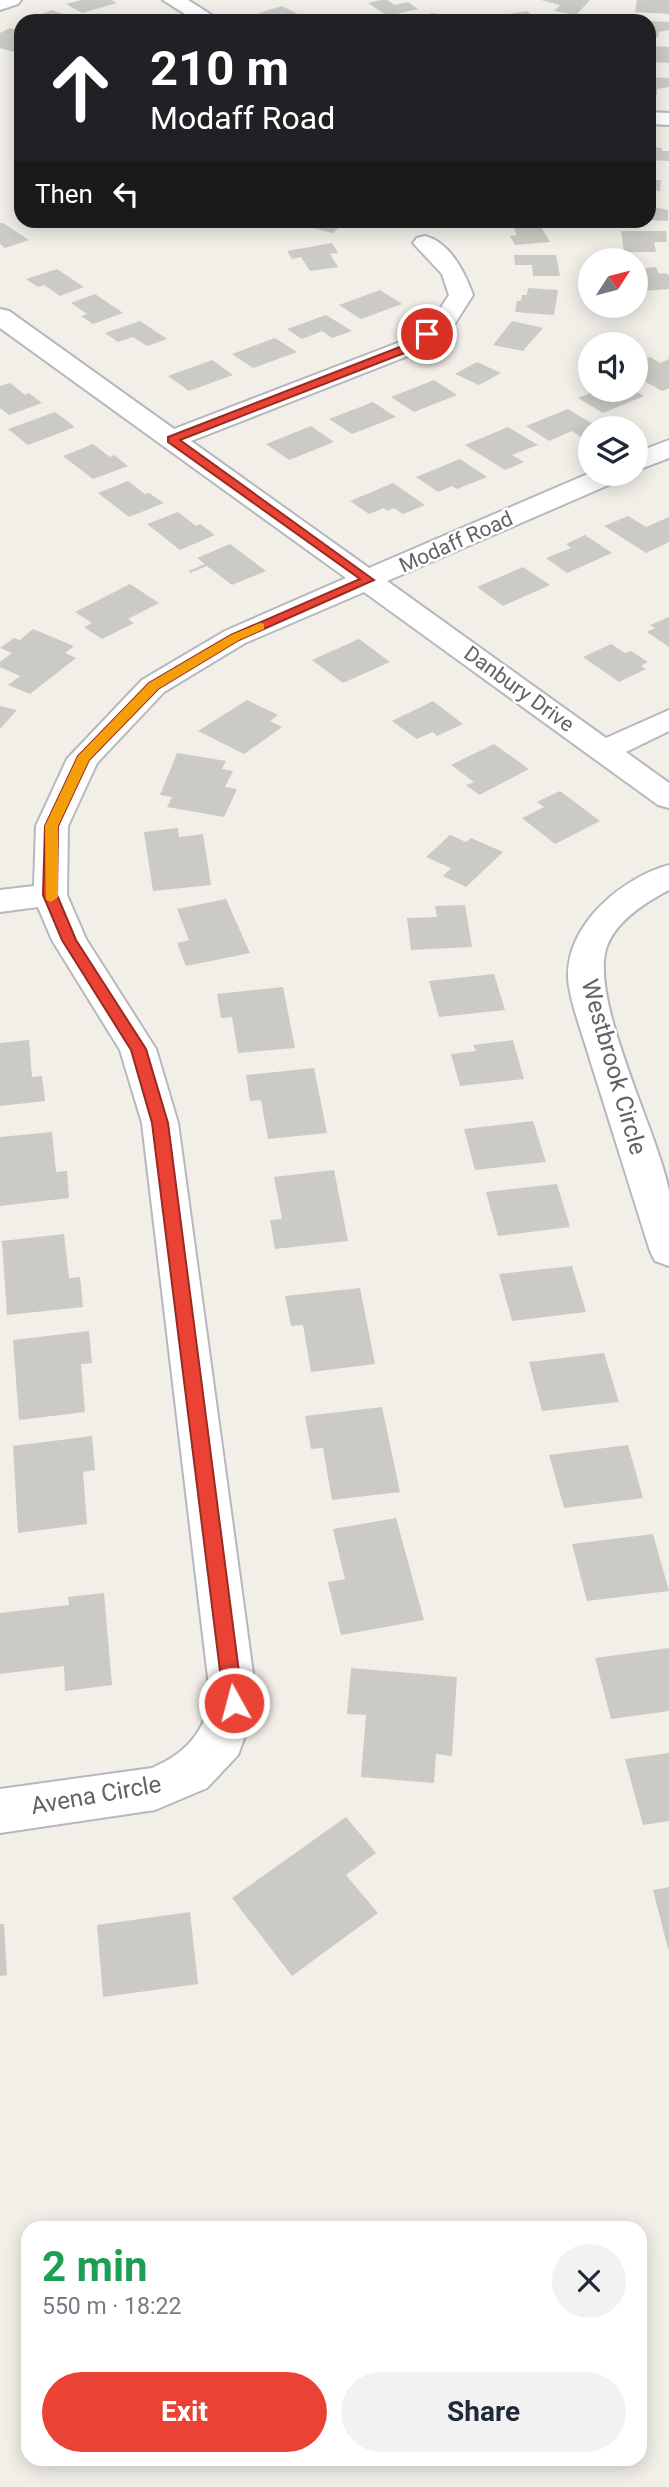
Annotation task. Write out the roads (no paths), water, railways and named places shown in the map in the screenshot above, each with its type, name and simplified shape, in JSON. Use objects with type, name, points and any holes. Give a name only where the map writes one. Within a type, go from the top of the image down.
[{"type":"street","points":[[0,4],[11,0]]},
{"type":"street","points":[[173,0],[198,14]]},
{"type":"street","points":[[172,439],[409,347],[436,327],[445,320],[461,295],[453,272],[425,243]]},
{"type":"street","name":"Danbury Drive","points":[[0,316],[669,798]]},
{"type":"street","points":[[648,458],[669,449]]},
{"type":"street","name":"Modaff Road","points":[[50,895],[52,826],[83,759],[153,686],[235,637],[583,486]]},
{"type":"street","points":[[605,751],[669,719]]},
{"type":"street","name":"Westbrook Circle","points":[[669,876],[634,895],[607,919],[590,946],[585,977],[600,1034],[669,1251]]},
{"type":"street","points":[[0,901],[50,895]]},
{"type":"street","name":"Avena Circle","points":[[0,1811],[155,1789],[191,1773],[222,1741],[234,1703],[160,1123],[138,1049],[69,940],[50,895]]}]
